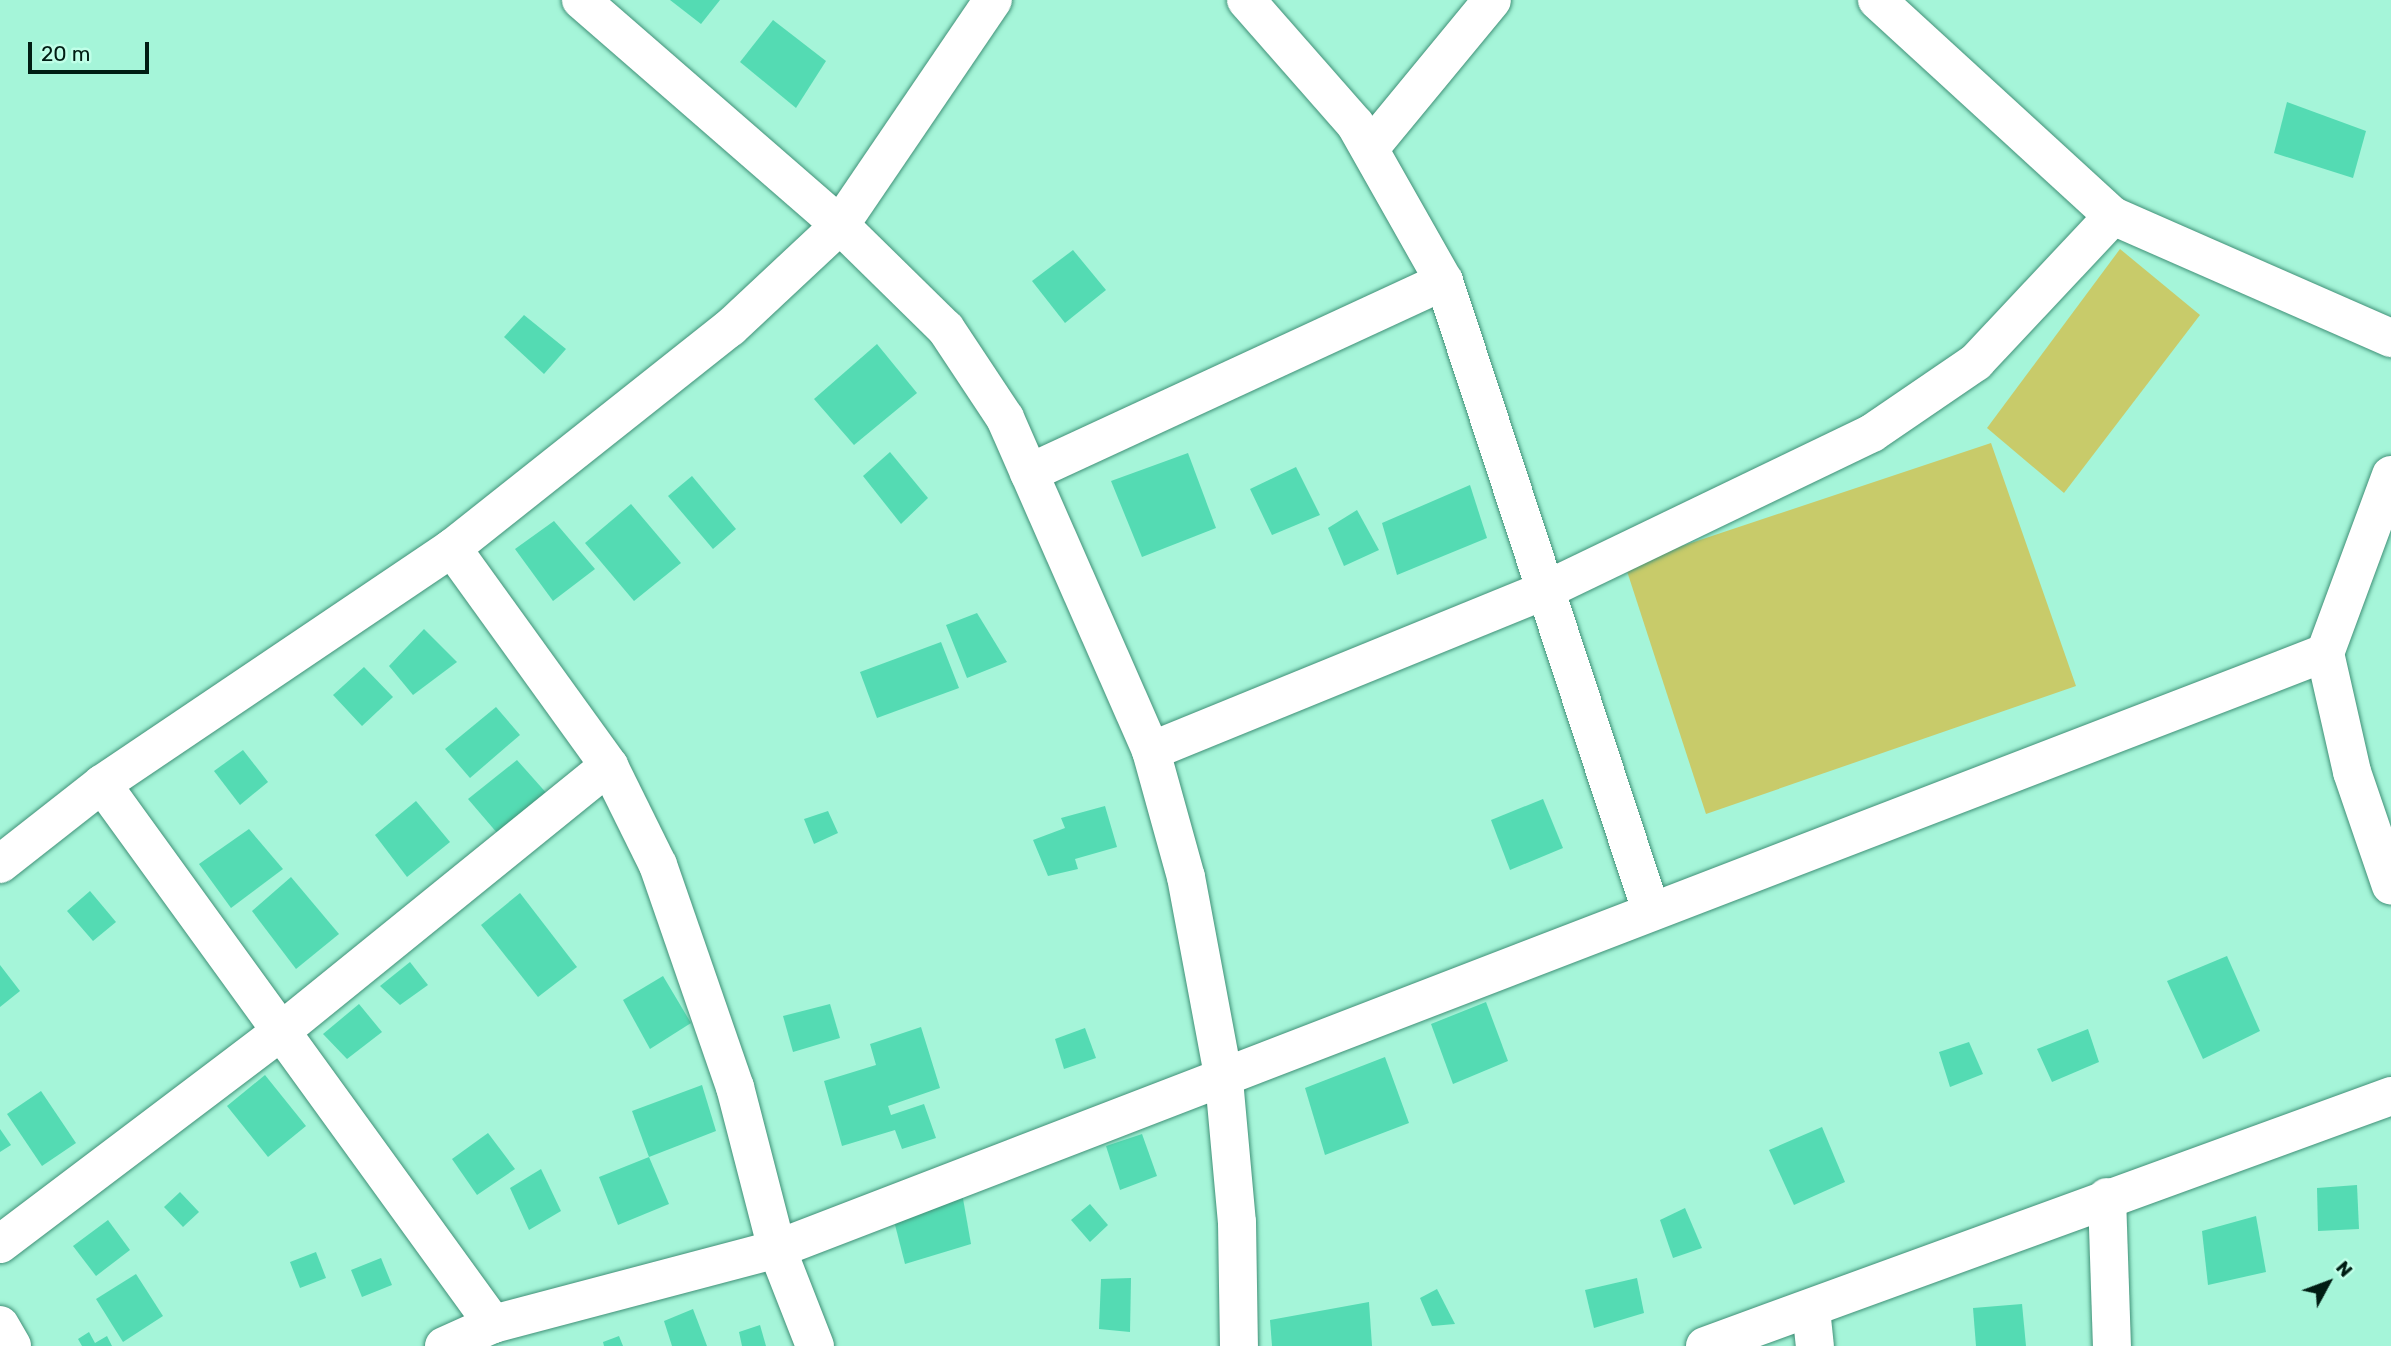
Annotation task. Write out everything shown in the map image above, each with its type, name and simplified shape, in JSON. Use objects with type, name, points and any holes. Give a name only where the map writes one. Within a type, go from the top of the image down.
[{"type":"street","points":[[580,0],[840,225],[946,329],[1005,418],[1151,751],[1186,877],[1223,1080],[1237,1222],[1238,1346]]},
{"type":"street","points":[[0,864],[102,784],[452,548],[730,328],[840,225],[993,0]]},
{"type":"street","points":[[1246,0],[1314,72],[1371,147],[1444,281],[1651,911]]},
{"type":"street","points":[[1371,147],[1492,0]]},
{"type":"street","points":[[1877,0],[2113,216],[2391,338]]},
{"type":"street","points":[[1151,751],[1544,591],[1907,414],[1976,362],[2113,216]]},
{"type":"street","points":[[1030,473],[1444,281]]},
{"type":"street","points":[[2391,475],[2325,653],[2352,772],[2391,886]]},
{"type":"street","points":[[452,548],[609,766],[658,865],[699,976],[777,1249],[815,1346]]},
{"type":"street","points":[[444,1346],[493,1324],[777,1249],[1223,1080],[1651,911],[2325,653]]},
{"type":"street","points":[[0,1244],[280,1032],[609,766]]},
{"type":"street","points":[[102,784],[493,1324]]},
{"type":"street","points":[[1705,1346],[2391,1096]]},
{"type":"street","points":[[2108,1197],[2112,1346]]},
{"type":"street","points":[[1811,1309],[1815,1346]]},
{"type":"street","points":[[0,1325],[12,1346]]},
{"type":"green space","points":[[2120,249],[2200,315],[2064,493],[1987,428]]},
{"type":"green space","points":[[1991,443],[2076,686],[1706,814],[1625,565]]},
{"type":"building","points":[[670,0],[720,0],[701,24]]},
{"type":"building","points":[[773,20],[826,61],[796,108],[740,62]]},
{"type":"building","points":[[2287,102],[2366,131],[2353,178],[2274,153]]},
{"type":"building","points":[[1073,250],[1106,290],[1065,323],[1032,281]]},
{"type":"building","points":[[524,315],[566,349],[544,374],[504,337]]},
{"type":"building","points":[[877,344],[917,393],[854,445],[814,399]]},
{"type":"building","points":[[890,452],[928,498],[901,524],[863,476]]},
{"type":"building","points":[[1188,453],[1216,528],[1142,557],[1111,481]]},
{"type":"building","points":[[1296,467],[1320,515],[1272,535],[1250,489]]},
{"type":"building","points":[[692,476],[736,529],[713,549],[668,496]]},
{"type":"building","points":[[1470,485],[1487,538],[1397,575],[1382,523]]},
{"type":"building","points":[[631,504],[681,563],[634,601],[585,543]]},
{"type":"building","points":[[1357,510],[1379,550],[1344,566],[1328,528]]},
{"type":"building","points":[[554,521],[595,569],[553,601],[515,549]]},
{"type":"building","points":[[977,613],[1007,662],[967,678],[946,625]]},
{"type":"building","points":[[424,629],[457,662],[413,695],[389,666]]},
{"type":"building","points":[[941,642],[959,688],[877,718],[860,672]]},
{"type":"building","points":[[364,667],[393,697],[362,726],[333,695]]},
{"type":"building","points":[[496,707],[520,735],[470,778],[445,749]]},
{"type":"building","points":[[243,750],[268,782],[240,805],[214,771]]},
{"type":"building","points":[[517,760],[549,796],[498,834],[468,799]]},
{"type":"building","points":[[1543,799],[1563,848],[1510,870],[1491,820]]},
{"type":"building","points":[[416,801],[450,842],[407,877],[375,835]]},
{"type":"building","points":[[1105,806],[1117,847],[1075,859],[1078,869],[1048,876],[1033,840],[1065,828],[1061,818]]},
{"type":"building","points":[[828,811],[838,833],[814,844],[804,819]]},
{"type":"building","points":[[249,829],[283,869],[231,908],[199,864]]},
{"type":"building","points":[[291,877],[339,934],[296,969],[252,911]]},
{"type":"building","points":[[90,891],[116,922],[93,941],[67,911]]},
{"type":"building","points":[[520,893],[577,967],[538,997],[481,925]]},
{"type":"building","points":[[2227,956],[2260,1031],[2203,1059],[2167,981]]},
{"type":"building","points":[[410,962],[428,985],[400,1005],[380,986]]},
{"type":"building","points":[[0,965],[20,991],[0,1007]]},
{"type":"building","points":[[663,976],[691,1023],[650,1049],[623,1000]]},
{"type":"building","points":[[1486,1002],[1508,1061],[1453,1084],[1431,1024]]},
{"type":"building","points":[[359,1004],[382,1032],[347,1059],[323,1034]]},
{"type":"building","points":[[830,1004],[840,1038],[793,1052],[783,1016]]},
{"type":"building","points":[[921,1027],[940,1088],[888,1106],[891,1115],[924,1104],[936,1138],[902,1149],[895,1130],[842,1146],[824,1081],[876,1065],[870,1044]]},
{"type":"building","points":[[1085,1028],[1096,1058],[1064,1069],[1055,1039]]},
{"type":"building","points":[[2088,1029],[2099,1062],[2052,1082],[2037,1049]]},
{"type":"building","points":[[1969,1042],[1983,1074],[1950,1087],[1939,1052]]},
{"type":"building","points":[[1385,1057],[1409,1123],[1325,1155],[1305,1088]]},
{"type":"building","points":[[265,1075],[306,1126],[268,1157],[227,1106]]},
{"type":"building","points":[[702,1085],[716,1131],[649,1157],[632,1111]]},
{"type":"building","points":[[41,1091],[76,1143],[42,1166],[7,1114]]},
{"type":"building","points":[[1822,1127],[1845,1182],[1794,1205],[1769,1150]]},
{"type":"building","points":[[0,1129],[11,1145],[0,1152]]},
{"type":"building","points":[[488,1133],[515,1169],[477,1195],[452,1159]]},
{"type":"building","points":[[1142,1134],[1157,1176],[1120,1190],[1106,1146]]},
{"type":"building","points":[[649,1157],[669,1204],[618,1225],[599,1177]]},
{"type":"building","points":[[541,1169],[561,1211],[529,1230],[510,1188]]},
{"type":"building","points":[[2357,1185],[2359,1229],[2318,1231],[2317,1188]]},
{"type":"building","points":[[180,1192],[199,1212],[183,1227],[164,1207]]},
{"type":"building","points":[[962,1193],[971,1244],[905,1264],[892,1213]]},
{"type":"building","points":[[1090,1204],[1108,1225],[1090,1242],[1071,1220]]},
{"type":"building","points":[[1685,1208],[1702,1248],[1673,1258],[1660,1220]]},
{"type":"building","points":[[2256,1216],[2266,1272],[2208,1285],[2202,1231]]},
{"type":"building","points":[[108,1220],[130,1250],[96,1276],[73,1246]]},
{"type":"building","points":[[316,1252],[326,1278],[300,1288],[290,1262]]},
{"type":"building","points":[[381,1258],[392,1285],[362,1297],[351,1270]]},
{"type":"building","points":[[136,1274],[163,1316],[123,1342],[96,1299]]},
{"type":"building","points":[[1131,1278],[1130,1332],[1099,1329],[1101,1279]]},
{"type":"building","points":[[1637,1278],[1644,1313],[1594,1328],[1585,1290]]},
{"type":"building","points":[[1437,1289],[1455,1324],[1432,1326],[1420,1298]]},
{"type":"building","points":[[1369,1302],[1372,1346],[1272,1346],[1270,1320]]},
{"type":"building","points":[[2022,1304],[2026,1346],[1976,1346],[1973,1308]]},
{"type":"building","points":[[693,1309],[707,1346],[672,1346],[664,1321]]},
{"type":"building","points":[[760,1325],[766,1346],[742,1346],[739,1332]]},
{"type":"building","points":[[89,1332],[95,1343],[107,1336],[112,1346],[82,1346],[78,1339]]},
{"type":"building","points":[[619,1336],[623,1346],[604,1346],[603,1342]]}]
